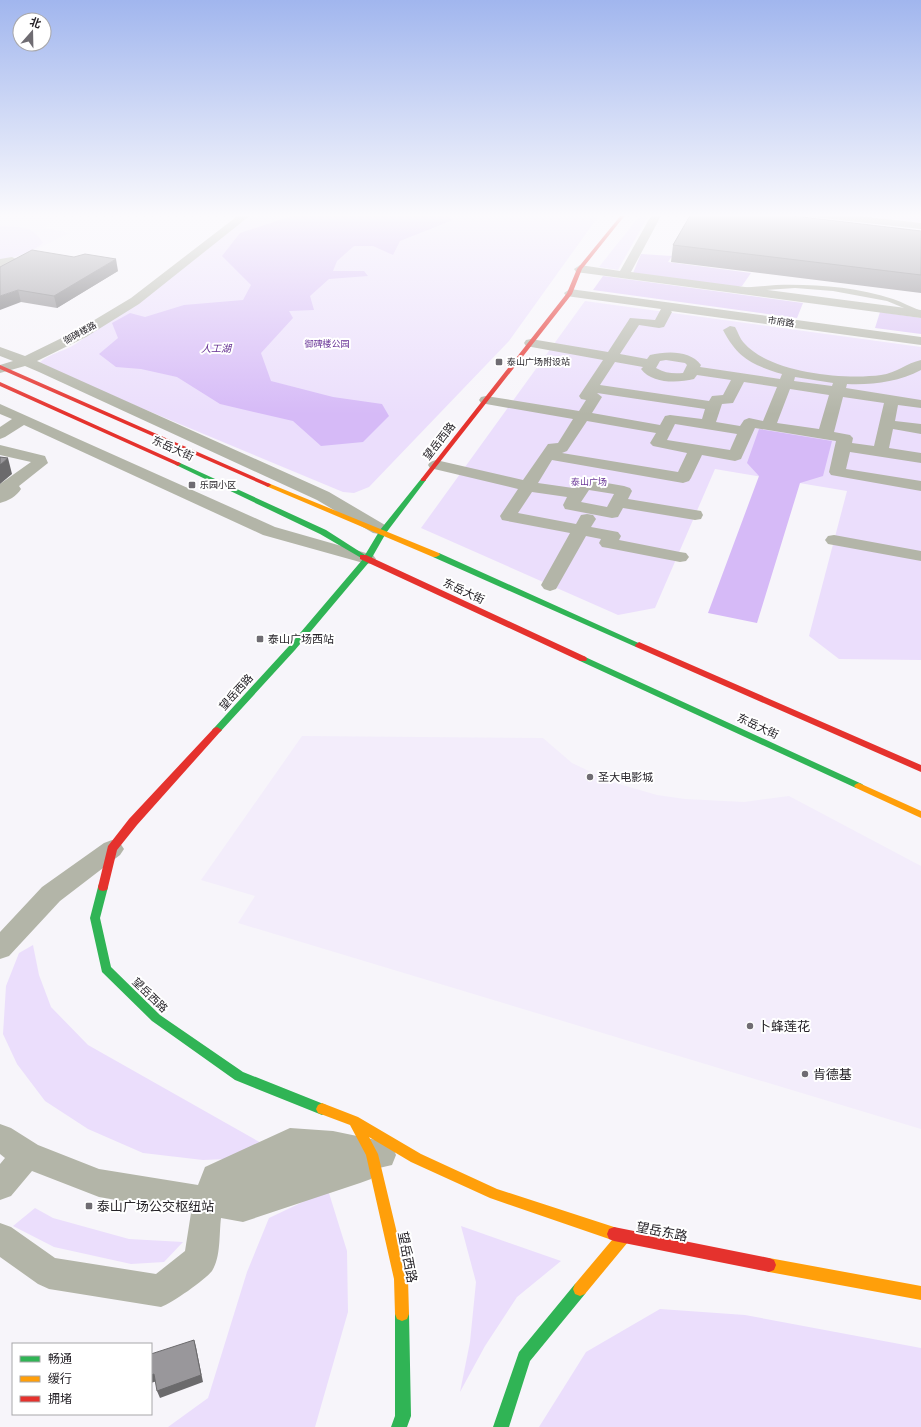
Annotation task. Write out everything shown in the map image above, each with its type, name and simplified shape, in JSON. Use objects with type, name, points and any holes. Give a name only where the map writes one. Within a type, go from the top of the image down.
[{"type":"main road","name":"望岳西路","points":[[575,281],[570,293],[383,532],[367,559],[292,648],[133,822],[112,849],[95,918],[106,969],[156,1018],[239,1076],[354,1121],[416,1158],[495,1194],[623,1237]]},
{"type":"main road","name":"东岳大街","points":[[1,368],[327,511],[383,532],[432,553],[921,769]]},
{"type":"main road","name":"东岳大街","points":[[0,384],[209,478],[323,532],[367,559],[921,815]]},
{"type":"main road","name":"望岳西路","points":[[354,1121],[372,1154],[401,1279],[403,1416],[400,1427]]},
{"type":"main road","name":"望岳东路","points":[[501,1427],[524,1357],[623,1237],[921,1293]]},
{"type":"street","name":"御碑楼路","points":[[1,368],[25,362],[81,334],[135,301],[163,281]]},
{"type":"street","points":[[671,281],[920,313]]},
{"type":"street","name":"市府路","points":[[570,293],[921,341]]},
{"type":"street","points":[[666,312],[658,324],[635,321],[586,396],[594,397],[582,416],[528,486],[508,516],[612,536],[608,543],[680,556]]},
{"type":"street","points":[[730,330],[732,339],[739,349],[788,378]]},
{"type":"street","points":[[531,343],[652,364]]},
{"type":"street","points":[[0,351],[323,496],[383,532]]},
{"type":"street","points":[[666,356],[689,359],[694,365],[692,370],[689,376],[680,378],[654,375],[648,369],[655,358],[666,356]]},
{"type":"street","points":[[840,386],[900,374],[921,364]]},
{"type":"street","points":[[692,370],[739,377],[788,378],[840,386],[892,400],[921,404]]},
{"type":"street","points":[[707,425],[717,399],[728,400],[739,377]]},
{"type":"street","points":[[768,426],[788,378]]},
{"type":"street","points":[[825,435],[840,386]]},
{"type":"street","points":[[591,388],[714,406]]},
{"type":"street","points":[[486,400],[665,430]]},
{"type":"street","points":[[880,452],[892,400]]},
{"type":"street","points":[[0,408],[269,531],[367,559]]},
{"type":"street","points":[[0,434],[22,419]]},
{"type":"street","points":[[746,431],[670,419],[658,443],[735,456],[746,431],[749,423],[845,438],[837,472],[921,486]]},
{"type":"street","points":[[886,424],[921,429]]},
{"type":"street","points":[[843,446],[921,458]]},
{"type":"street","points":[[683,478],[697,449]]},
{"type":"street","points":[[0,450],[39,459],[40,463],[6,487],[13,489],[0,498]]},
{"type":"street","points":[[551,455],[580,451],[572,463]]},
{"type":"street","points":[[551,455],[572,463],[683,478]]},
{"type":"street","points":[[572,463],[580,489],[571,505],[612,513],[621,496],[652,476],[683,478]]},
{"type":"street","points":[[436,465],[528,486],[580,489],[621,496],[695,515]]},
{"type":"street","points":[[550,585],[592,509]]},
{"type":"street","points":[[834,540],[921,556]]},
{"type":"street","points":[[0,949],[51,894],[112,849]]},
{"type":"street","points":[[0,1138],[27,1155],[98,1183],[243,1207],[360,1170],[372,1154]]},
{"type":"street","points":[[0,1238],[49,1273],[161,1291],[200,1260],[208,1201],[216,1177],[290,1142],[334,1145],[372,1154],[416,1158]]},
{"type":"street","points":[[0,1167],[27,1155]]},
{"type":"street","points":[[0,1186],[27,1155]]},
{"type":"shaded area","points":[[600,281],[637,281],[803,303],[797,318],[593,290]]},
{"type":"shaded area","points":[[689,281],[746,281],[742,286],[737,287]]},
{"type":"shaded area","points":[[880,312],[921,318],[921,334],[875,328]]},
{"type":"shaded area","name":"卜蜂莲花","points":[[302,736],[543,738],[572,763],[612,782],[657,795],[685,799],[744,802],[789,796],[921,866],[921,1129],[238,923],[255,896],[201,880]]},
{"type":"green space","name":"御碑楼公园","points":[[164,281],[552,281],[509,341],[369,487],[354,493],[343,492],[38,365],[51,355],[72,346]]},
{"type":"green space","name":"泰山广场","points":[[585,301],[921,347],[921,660],[839,659],[809,636],[847,491],[715,469],[655,608],[618,615],[421,528]]},
{"type":"green space","points":[[33,945],[39,975],[51,1007],[88,1045],[263,1144],[251,1158],[203,1160],[143,1153],[88,1129],[45,1101],[17,1064],[3,1034],[6,986],[19,953]]},
{"type":"green space","points":[[328,1190],[347,1251],[348,1312],[315,1427],[168,1427],[208,1398],[247,1272],[269,1218]]},
{"type":"green space","points":[[35,1208],[53,1218],[129,1239],[183,1242],[164,1262],[131,1264],[54,1247],[13,1226]]},
{"type":"green space","points":[[461,1226],[561,1261],[517,1297],[485,1346],[460,1392],[470,1342],[476,1282]]},
{"type":"green space","points":[[660,1309],[745,1315],[921,1348],[921,1427],[539,1427],[586,1352]]},
{"type":"water","name":"人工湖","points":[[247,281],[327,281],[310,296],[314,310],[289,311],[293,318],[261,353],[271,381],[333,397],[382,404],[389,416],[363,442],[321,446],[293,421],[220,404],[177,377],[141,369],[116,367],[99,354],[118,338],[112,323],[130,313],[145,317],[184,305],[243,300],[251,285]]},
{"type":"water","points":[[759,429],[832,441],[823,476],[800,483],[757,623],[708,613],[759,476],[747,463]]},
{"type":"building","points":[[0,281],[80,281],[54,296],[18,290],[0,296]]},
{"type":"building","points":[[0,457],[8,458],[0,465]]},
{"type":"building","points":[[194,1340],[201,1375],[157,1391],[154,1374],[152,1375],[152,1354]]},
{"type":"traffic: fast","points":[[178,464],[323,532],[363,557]]},
{"type":"traffic: fast","points":[[217,730],[292,648],[367,559],[383,532],[423,480]]},
{"type":"traffic: fast","points":[[436,555],[639,645]]},
{"type":"traffic: fast","points":[[583,659],[859,786]]},
{"type":"traffic: fast","points":[[103,887],[95,918],[106,969],[156,1018],[239,1076],[322,1109]]},
{"type":"traffic: fast","points":[[501,1427],[524,1357],[580,1289]]},
{"type":"traffic: fast","points":[[399,1427],[403,1416],[402,1314]]},
{"type":"traffic: slow","points":[[268,485],[436,555]]},
{"type":"traffic: slow","points":[[859,786],[921,815]]},
{"type":"traffic: slow","points":[[322,1109],[354,1121],[416,1158],[495,1194],[614,1234]]},
{"type":"traffic: slow","points":[[354,1121],[372,1154],[401,1279],[402,1314]]},
{"type":"traffic: slow","points":[[580,1289],[623,1237]]},
{"type":"traffic: slow","points":[[769,1265],[921,1293]]},
{"type":"traffic: jam","points":[[423,480],[570,293],[575,281]]},
{"type":"traffic: jam","points":[[0,367],[268,485]]},
{"type":"traffic: jam","points":[[0,384],[178,464]]},
{"type":"traffic: jam","points":[[363,557],[583,659]]},
{"type":"traffic: jam","points":[[639,645],[921,769]]},
{"type":"traffic: jam","points":[[103,887],[112,849],[133,822],[217,730]]},
{"type":"traffic: jam","points":[[614,1234],[769,1265]]},
{"type":"place","name":"泰山广场附设站","points":[[499,362]]},
{"type":"place","name":"乐园小区","points":[[192,485]]},
{"type":"place","name":"泰山广场西站","points":[[260,639]]},
{"type":"place","name":"圣大电影城","points":[[590,777]]},
{"type":"place","name":"卜蜂莲花","points":[[750,1026]]},
{"type":"place","name":"肯德基","points":[[805,1074]]},
{"type":"place","name":"泰山广场公交枢纽站","points":[[89,1206]]}]
